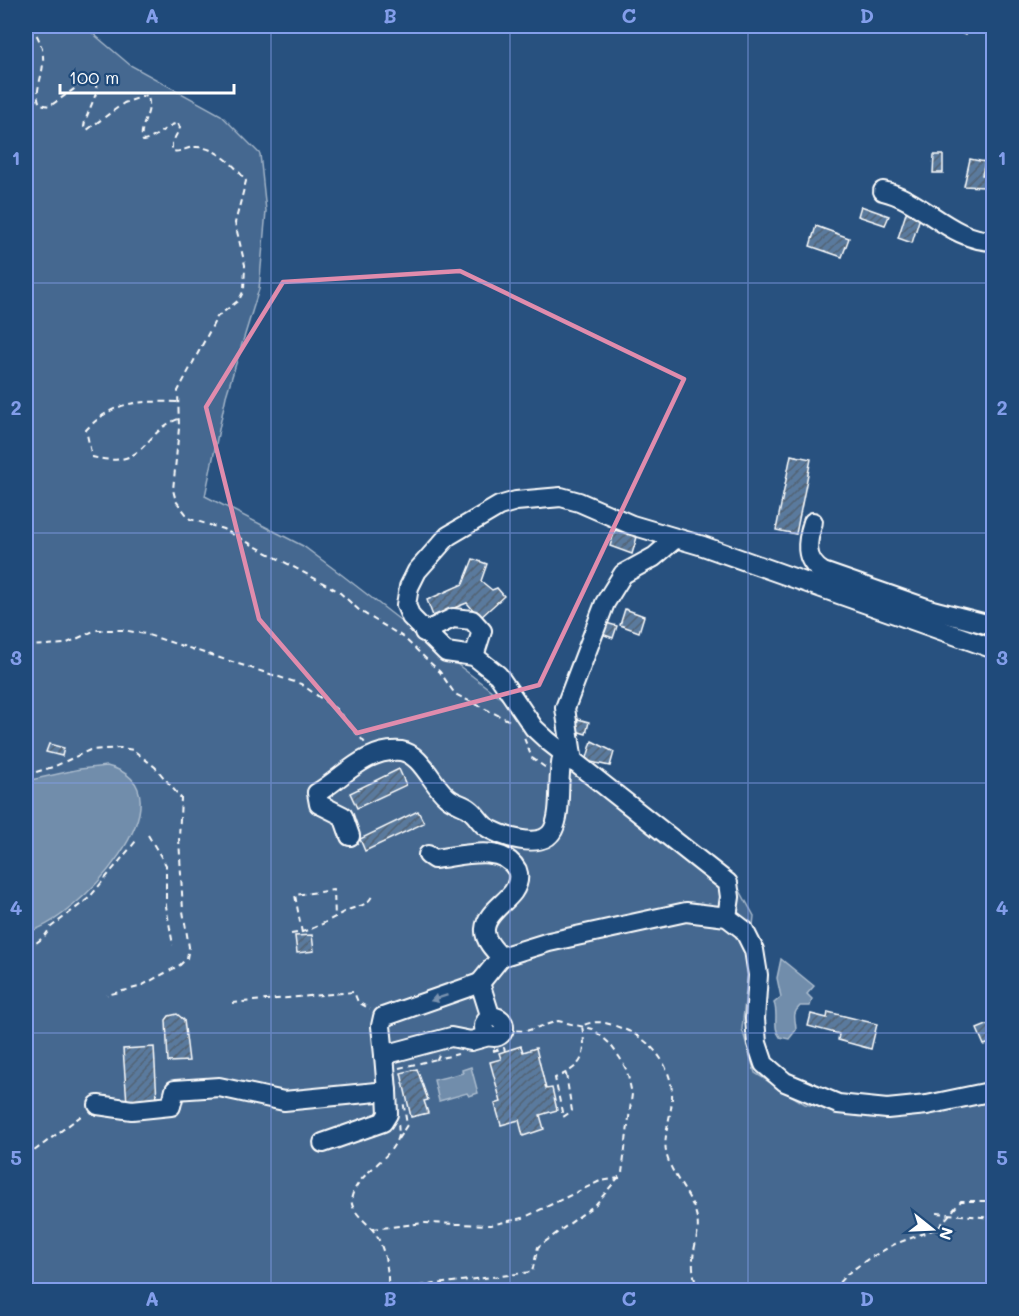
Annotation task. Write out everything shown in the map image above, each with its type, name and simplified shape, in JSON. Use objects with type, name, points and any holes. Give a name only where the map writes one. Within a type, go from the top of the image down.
[{"type":"street","points":[[883,191],[930,214],[959,233],[971,238],[993,241]]},
{"type":"street","points":[[726,917],[730,897],[728,883],[565,762],[534,728],[498,675],[474,656],[446,652],[411,617],[406,605],[409,586],[417,571],[448,536],[500,506],[516,501],[561,497],[993,649]]},
{"type":"street","points":[[813,522],[807,549],[818,568],[932,610],[993,626]]},
{"type":"street","points":[[350,836],[343,816],[319,804],[317,793],[353,765],[383,753],[399,751],[409,754],[451,801],[468,808],[491,829],[526,840],[543,839],[551,833],[565,762],[565,708],[605,603],[623,574],[654,557],[675,539]]},
{"type":"street","points":[[424,632],[453,618],[472,620],[482,631],[474,656]]},
{"type":"street","points":[[428,855],[434,859],[484,853],[500,857],[515,868],[519,880],[513,891],[493,912],[485,926],[486,938],[501,957]]},
{"type":"street","points":[[323,1143],[377,1125],[383,1122],[388,1113],[394,1091],[381,1026],[383,1017],[480,984],[501,957],[549,942],[686,912],[726,917],[744,930],[754,950],[758,975],[755,1019],[757,1043],[764,1064],[774,1075],[798,1088],[838,1104],[873,1108],[927,1105],[993,1091]]},
{"type":"street","points":[[389,1062],[451,1037],[471,1041],[494,1028],[480,984]]},
{"type":"street","points":[[98,1105],[132,1110],[171,1106],[175,1090],[219,1087],[284,1101],[394,1091]]},
{"type":"path","points":[[32,26],[40,40],[45,57],[37,97],[40,104],[50,106],[87,80],[95,80],[98,87],[84,127],[87,130],[124,103],[147,95],[150,106],[141,134],[143,141],[170,125],[178,123],[180,128],[172,143],[172,151],[179,152],[194,147],[208,150],[231,163],[246,181],[235,223],[245,265],[244,290],[239,300],[217,317],[201,351],[182,380],[177,402],[174,496],[188,517],[223,529],[338,591],[360,611],[403,637],[440,672],[452,692],[517,726]]},
{"type":"path","points":[[177,402],[128,403],[108,411],[86,430],[92,457],[113,460],[137,454],[168,422],[178,418]]},
{"type":"path","points":[[26,646],[65,644],[96,630],[123,630],[145,634],[301,684],[336,709],[363,742],[383,753]]},
{"type":"path","points":[[522,732],[534,760],[565,762]]},
{"type":"path","points":[[26,775],[53,767],[90,750],[121,748],[133,750],[162,774],[179,792],[182,802],[179,838],[183,911],[189,947],[187,957],[180,965],[139,987],[107,995]]},
{"type":"path","points":[[148,835],[166,865],[166,906],[173,945]]},
{"type":"path","points":[[26,944],[36,943],[51,927],[89,898],[136,841]]},
{"type":"path","points":[[302,933],[295,895],[334,890],[335,918]]},
{"type":"path","points":[[291,934],[317,928],[366,904],[372,896]]},
{"type":"path","points":[[232,1004],[354,992],[358,1002],[383,1017]]},
{"type":"path","points":[[383,1290],[388,1286],[404,1288],[532,1272],[538,1247],[596,1204],[620,1178],[629,1132],[632,1098],[630,1080],[625,1066],[610,1044],[597,1031],[558,1021],[526,1031],[494,1028]]},
{"type":"path","points":[[582,1026],[593,1022],[603,1022],[631,1032],[643,1038],[665,1067],[672,1095],[666,1131],[666,1150],[672,1172],[697,1217],[697,1241],[693,1267],[697,1290]]},
{"type":"path","points":[[566,1074],[572,1111],[570,1115],[563,1117],[554,1083],[555,1078],[575,1068],[584,1052],[582,1026]]},
{"type":"path","points":[[389,1062],[436,1059]]},
{"type":"path","points":[[388,1286],[384,1256],[372,1229],[353,1210],[351,1197],[357,1184],[395,1142],[407,1125],[394,1091]]},
{"type":"path","points":[[26,1157],[98,1105]]},
{"type":"path","points":[[388,1113],[398,1125],[395,1142]]},
{"type":"path","points":[[372,1229],[425,1223],[491,1225],[524,1218],[600,1181],[620,1178]]},
{"type":"path","points":[[832,1290],[847,1274],[868,1259],[895,1244],[930,1233],[964,1199],[993,1201]]},
{"type":"path","points":[[937,1213],[993,1218]]},
{"type":"highlighted area","points":[[460,271],[684,379],[623,502],[539,685],[357,733],[259,619],[206,407],[283,282]]},
{"type":"shaded area","points":[[26,26],[84,26],[130,65],[221,115],[260,154],[266,211],[259,289],[226,396],[205,496],[303,546],[717,867],[739,889],[754,916],[742,1029],[755,1073],[805,1104],[848,1112],[993,1099],[993,1290],[26,1290]]},
{"type":"shaded area","points":[[107,766],[132,779],[140,801],[135,827],[119,855],[97,883],[72,907],[47,924],[26,932],[26,781],[80,769]]},
{"type":"shaded area","points":[[781,959],[814,986],[807,994],[812,999],[810,1006],[800,1006],[796,1012],[796,1030],[789,1039],[780,1037],[776,1025],[774,1003],[781,997],[777,978]]},
{"type":"shaded area","points":[[471,1067],[478,1093],[469,1096],[467,1093],[439,1101],[434,1080],[463,1073],[462,1070]]},
{"type":"building","points":[[947,26],[968,26],[965,35]]},
{"type":"building","points":[[934,155],[943,155],[943,173],[933,173]]},
{"type":"building","points":[[970,159],[985,162],[982,175],[986,176],[984,187],[964,186]]},
{"type":"building","points":[[861,206],[889,216],[885,225],[858,216]]},
{"type":"building","points":[[907,210],[921,214],[912,243],[898,238]]},
{"type":"building","points":[[816,226],[849,238],[842,257],[810,246]]},
{"type":"building","points":[[791,455],[811,459],[796,534],[776,530]]},
{"type":"building","points":[[615,530],[637,537],[632,554],[610,546]]},
{"type":"building","points":[[473,559],[487,564],[481,581],[492,590],[497,588],[504,596],[480,618],[467,603],[433,616],[427,600],[463,584]]},
{"type":"building","points":[[625,609],[644,616],[639,632],[620,625]]},
{"type":"building","points":[[606,623],[617,626],[613,638],[602,634]]},
{"type":"building","points":[[578,719],[589,722],[586,734],[576,731]]},
{"type":"building","points":[[592,741],[614,752],[610,766],[586,761]]},
{"type":"building","points":[[49,744],[64,748],[62,756],[46,752]]},
{"type":"building","points":[[399,769],[406,785],[357,808],[350,793]]},
{"type":"building","points":[[418,811],[424,823],[365,851],[360,839]]},
{"type":"building","points":[[312,935],[314,951],[297,953],[295,936]]},
{"type":"building","points":[[828,1012],[877,1024],[871,1049],[838,1040],[839,1034],[808,1026],[811,1014],[827,1018]]},
{"type":"building","points":[[177,1014],[184,1020],[189,1061],[168,1062],[166,1020],[169,1016]]},
{"type":"building","points":[[994,1022],[994,1047],[991,1043],[984,1045],[977,1029]]},
{"type":"building","points":[[521,1046],[523,1052],[536,1048],[546,1089],[552,1088],[557,1110],[540,1115],[544,1129],[523,1136],[519,1120],[501,1125],[495,1104],[501,1102],[490,1062],[501,1059],[499,1053]]},
{"type":"building","points":[[154,1047],[157,1100],[127,1103],[123,1049]]},
{"type":"building","points":[[417,1069],[428,1100],[424,1101],[428,1113],[411,1117],[401,1073]]}]
